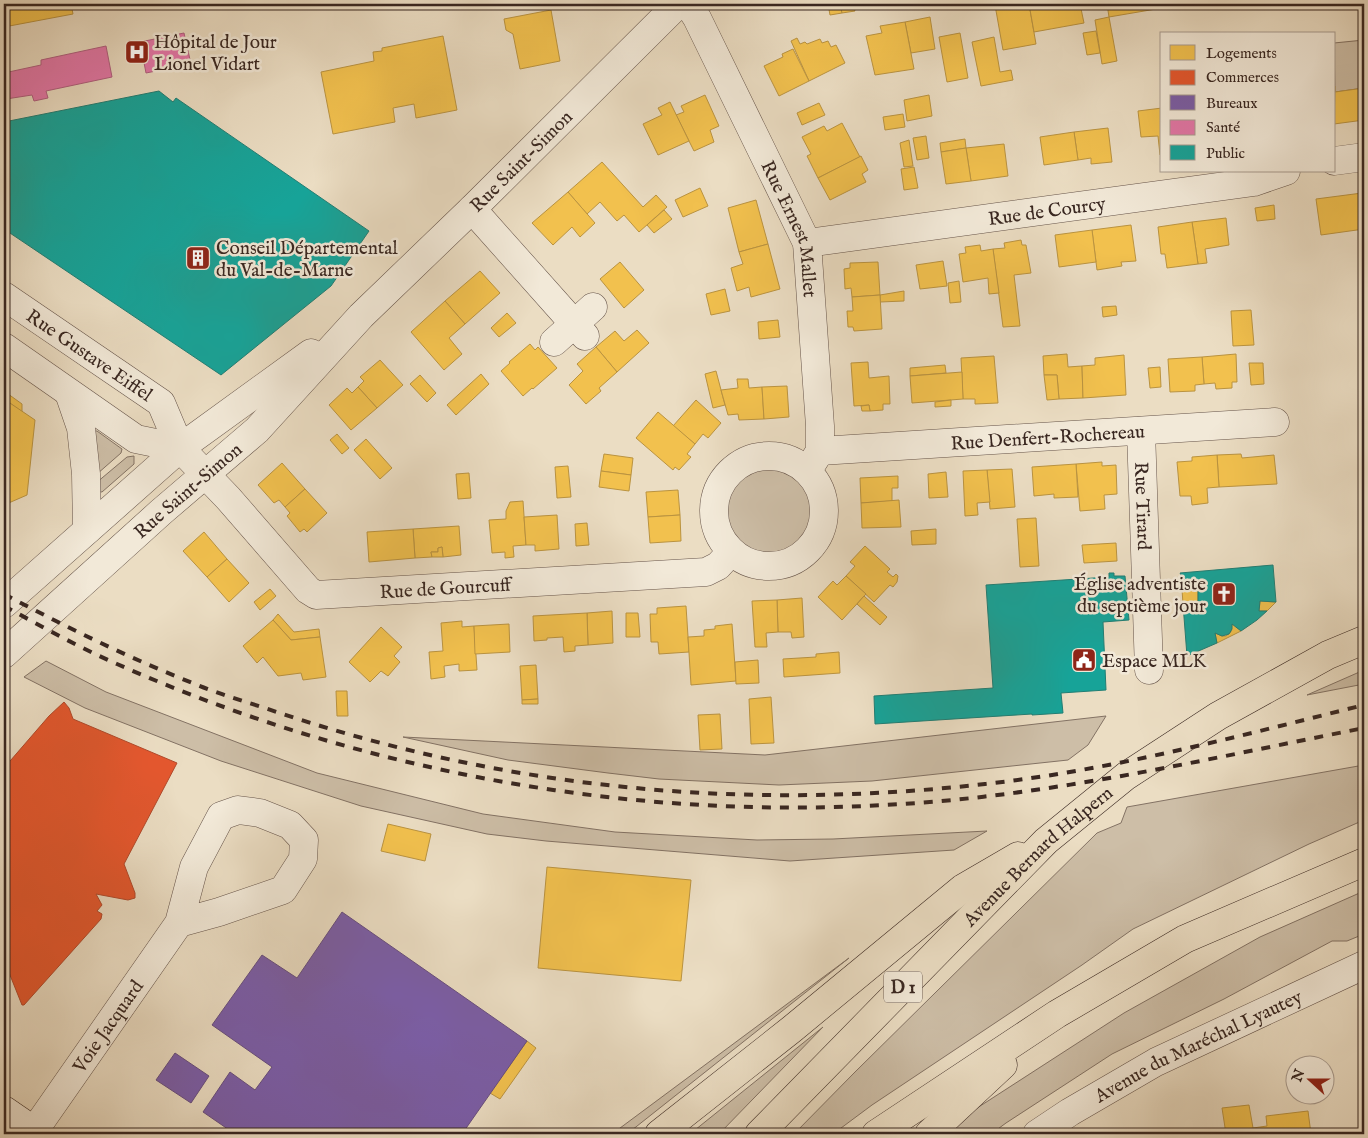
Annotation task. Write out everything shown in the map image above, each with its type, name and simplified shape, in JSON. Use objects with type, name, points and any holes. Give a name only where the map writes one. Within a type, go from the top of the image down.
[{"type":"highway","name":"Avenue Bernard Halpern","points":[[760,1134],[1046,841],[1126,776],[1218,716],[1328,655],[1364,640]]},
{"type":"highway","points":[[658,1134],[792,1029],[963,888],[1046,841]]},
{"type":"highway","points":[[876,1134],[1056,1014],[1185,939],[1364,862]]},
{"type":"highway","points":[[929,1134],[1056,1014]]},
{"type":"street","name":"Rue Saint-Simon","points":[[4,654],[257,430],[361,316],[472,209],[678,4]]},
{"type":"street","name":"Rue Ernest Mallet","points":[[688,4],[697,18],[807,243],[820,426],[814,461]]},
{"type":"street","points":[[1336,162],[1364,157]]},
{"type":"street","name":"Rue de Courcy","points":[[807,243],[1254,182],[1283,172]]},
{"type":"street","points":[[472,209],[577,327]]},
{"type":"street","name":"Rue Gustave Eiffel","points":[[4,296],[161,403],[180,448],[205,475]]},
{"type":"street","name":"Rue Saint-Simon","points":[[4,604],[180,448],[361,316]]},
{"type":"street","points":[[4,347],[136,439],[180,448]]},
{"type":"street","points":[[69,393],[81,428],[86,474],[86,530]]},
{"type":"street","name":"Rue Denfert-Rochereau","points":[[814,461],[1141,431],[1275,422]]},
{"type":"street","name":"Rue Tirard","points":[[1141,431],[1149,670]]},
{"type":"street","points":[[771,455],[814,461],[825,509],[822,527],[814,544],[801,557],[784,565],[765,566],[747,562],[731,552],[720,536],[714,518],[715,499],[718,490],[722,481],[735,466],[752,457],[771,455]]},
{"type":"street","name":"Rue de Gourcuff","points":[[205,475],[308,590],[316,595],[706,572],[718,566],[731,552]]},
{"type":"street","name":"Voie Jacquard","points":[[37,1132],[179,923],[194,867],[221,816],[238,810],[260,813],[290,825],[304,840],[303,859],[283,890],[220,912],[179,923]]},
{"type":"street","name":"Avenue du Maréchal Lyautey","points":[[1037,1134],[1070,1112],[1156,1062],[1364,965]]},
{"type":"street","points":[[4,1110],[37,1132]]},
{"type":"shaded area","points":[[1364,40],[1364,88],[1336,92],[1336,43]]},
{"type":"shaded area","points":[[92,431],[97,431],[122,449],[121,453],[97,474]]},
{"type":"shaded area","points":[[134,456],[134,464],[102,492],[95,491],[96,483],[127,457]]},
{"type":"shaded area","points":[[769,464],[787,467],[802,477],[812,492],[815,510],[812,528],[802,543],[787,553],[769,556],[751,553],[736,543],[726,528],[723,510],[726,492],[736,477],[751,467]]},
{"type":"shaded area","points":[[46,661],[106,692],[317,773],[483,814],[615,832],[757,840],[833,839],[987,831],[954,850],[790,861],[546,841],[487,834],[361,806],[221,761],[85,708],[24,677]]},
{"type":"shaded area","points":[[1364,670],[1364,684],[1307,695]]},
{"type":"shaded area","points":[[1106,716],[1088,745],[1068,760],[872,781],[779,785],[659,779],[608,773],[508,760],[403,737],[765,755]]},
{"type":"shaded area","points":[[1364,765],[1364,820],[1309,844],[1133,929],[872,1105],[833,1134],[794,1134],[1097,833],[1121,823],[1127,807]]},
{"type":"shaded area","points":[[1364,891],[1364,934],[1347,941],[1332,941],[1224,999],[1112,1054],[991,1134],[950,1134],[974,1110],[1124,1013],[1260,937]]},
{"type":"shaded area","points":[[849,958],[627,1134],[612,1134]]},
{"type":"shaded area","points":[[823,1027],[719,1134],[690,1134]]},
{"type":"building: Logements","points":[[4,4],[71,4],[73,14],[4,27]]},
{"type":"building: Logements","points":[[828,4],[840,4],[842,13],[830,15]]},
{"type":"building: Logements","points":[[840,4],[853,4],[855,11],[842,13]]},
{"type":"building: Logements","points":[[1029,4],[1036,44],[1003,50],[995,5]]},
{"type":"building: Logements","points":[[1029,4],[1080,4],[1084,23],[1034,32]]},
{"type":"building: Logements","points":[[1107,4],[1155,4],[1156,9],[1109,17]]},
{"type":"building: Logements","points":[[1155,4],[1181,4],[1156,9]]},
{"type":"building: Logements","points":[[551,10],[560,61],[520,69],[513,34],[506,30],[504,19]]},
{"type":"building: Logements","points":[[930,17],[935,49],[911,53],[905,22]]},
{"type":"building: Logements","points":[[1109,17],[1117,61],[1102,64],[1095,20]]},
{"type":"building: Logements","points":[[905,22],[914,69],[875,75],[866,36],[882,33],[880,26]]},
{"type":"building: Logements","points":[[1096,31],[1100,53],[1087,55],[1083,33]]},
{"type":"building: Logements","points":[[960,33],[968,78],[947,82],[939,37]]},
{"type":"building: Logements","points":[[443,36],[457,110],[416,118],[414,104],[393,108],[395,122],[333,134],[321,72],[374,61],[373,52],[382,51],[382,48]]},
{"type":"building: Logements","points":[[994,37],[1000,72],[1011,70],[1013,80],[981,86],[972,42]]},
{"type":"building: Logements","points":[[797,38],[800,44],[805,42],[807,44],[820,39],[822,43],[828,41],[831,47],[836,45],[845,63],[809,81],[791,41]]},
{"type":"building: Logements","points":[[793,49],[809,81],[779,96],[764,66],[783,57],[782,54]]},
{"type":"building: Logements","points":[[1364,88],[1364,120],[1336,124],[1336,92]]},
{"type":"building: Logements","points":[[705,95],[719,126],[710,130],[714,142],[694,151],[676,115],[684,112],[681,106]]},
{"type":"building: Logements","points":[[929,95],[932,116],[907,121],[904,100]]},
{"type":"building: Logements","points":[[670,102],[689,141],[658,155],[643,124],[662,115],[658,108]]},
{"type":"building: Logements","points":[[819,103],[825,115],[802,125],[797,113]]},
{"type":"building: Logements","points":[[1160,108],[1160,155],[1158,136],[1141,137],[1138,111]]},
{"type":"building: Logements","points":[[903,114],[905,127],[885,130],[883,117]]},
{"type":"building: Logements","points":[[842,123],[860,157],[818,178],[807,156],[811,154],[802,137],[824,126],[827,131]]},
{"type":"building: Logements","points":[[1108,128],[1112,162],[1091,164],[1091,158],[1078,160],[1074,132]]},
{"type":"building: Logements","points":[[1074,132],[1078,160],[1044,165],[1040,137]]},
{"type":"building: Logements","points":[[926,136],[929,158],[917,160],[913,138]]},
{"type":"building: Logements","points":[[965,139],[966,148],[941,152],[940,143]]},
{"type":"building: Logements","points":[[909,140],[913,166],[904,167],[900,143]]},
{"type":"building: Logements","points":[[1004,144],[1008,176],[971,181],[966,148]]},
{"type":"building: Logements","points":[[966,148],[971,181],[946,184],[941,152]]},
{"type":"building: Logements","points":[[861,156],[868,170],[862,174],[866,182],[830,200],[818,178]]},
{"type":"building: Logements","points":[[602,162],[643,207],[656,195],[667,207],[639,232],[624,215],[617,221],[600,202],[587,214],[568,192]]},
{"type":"building: Logements","points":[[914,167],[918,188],[904,190],[901,169]]},
{"type":"building: Logements","points":[[700,188],[708,206],[683,217],[675,200]]},
{"type":"building: Logements","points":[[568,192],[595,223],[580,237],[572,227],[553,245],[532,223]]},
{"type":"building: Logements","points":[[1362,193],[1364,229],[1321,235],[1316,199]]},
{"type":"building: Logements","points":[[756,200],[768,244],[739,252],[728,208]]},
{"type":"building: Logements","points":[[1274,205],[1275,219],[1257,221],[1255,208]]},
{"type":"building: Logements","points":[[664,210],[672,219],[654,233],[647,225]]},
{"type":"building: Logements","points":[[1226,218],[1229,245],[1205,249],[1207,263],[1198,264],[1192,222]]},
{"type":"building: Logements","points":[[1192,222],[1198,264],[1167,268],[1165,254],[1161,254],[1158,227]]},
{"type":"building: Logements","points":[[1131,225],[1136,261],[1121,262],[1122,266],[1097,270],[1092,230]]},
{"type":"building: Logements","points":[[1092,230],[1096,262],[1059,267],[1055,235]]},
{"type":"building: Logements","points":[[1021,240],[1022,245],[1026,245],[1031,273],[1014,275],[1020,326],[1003,327],[993,249],[1005,248],[1004,243]]},
{"type":"building: Logements","points":[[768,244],[780,289],[751,297],[749,287],[737,291],[731,268],[743,264],[739,252]]},
{"type":"building: Logements","points":[[980,245],[981,251],[993,249],[999,293],[989,294],[988,278],[963,282],[959,254],[966,253],[965,247]]},
{"type":"building: Logements","points":[[943,261],[947,286],[920,289],[916,265]]},
{"type":"building: Logements","points":[[620,262],[644,290],[624,308],[600,279]]},
{"type":"building: Logements","points":[[878,262],[880,295],[852,297],[851,288],[845,289],[844,269],[850,268],[850,263]]},
{"type":"building: Logements","points":[[480,271],[500,293],[465,324],[445,301]]},
{"type":"building: Logements","points":[[959,281],[961,302],[950,303],[948,283]]},
{"type":"building: Logements","points":[[725,289],[730,311],[711,315],[706,294]]},
{"type":"building: Logements","points":[[904,291],[904,301],[880,302],[880,295]]},
{"type":"building: Logements","points":[[880,295],[882,329],[854,331],[853,327],[848,327],[847,311],[853,311],[852,297]]},
{"type":"building: Logements","points":[[445,301],[465,324],[449,338],[462,354],[444,370],[411,332]]},
{"type":"building: Logements","points":[[1116,306],[1117,315],[1103,317],[1102,307]]},
{"type":"building: Logements","points":[[1251,310],[1254,345],[1233,346],[1231,311]]},
{"type":"building: Logements","points":[[507,313],[516,323],[499,337],[491,328]]},
{"type":"building: Logements","points":[[778,320],[780,337],[759,339],[758,322]]},
{"type":"building: Logements","points":[[637,330],[649,343],[617,372],[596,347],[615,331],[624,341]]},
{"type":"building: Logements","points":[[530,344],[535,350],[538,347],[557,368],[523,396],[501,371]]},
{"type":"building: Logements","points":[[596,347],[617,372],[599,388],[601,391],[586,404],[569,385],[583,371],[577,364]]},
{"type":"building: Logements","points":[[1067,354],[1068,367],[1082,366],[1083,398],[1059,399],[1057,375],[1044,375],[1043,356]]},
{"type":"building: Logements","points":[[1236,354],[1237,382],[1232,382],[1232,388],[1216,389],[1215,383],[1204,384],[1202,357]]},
{"type":"building: Logements","points":[[1124,355],[1126,395],[1083,398],[1082,366],[1095,365],[1095,358]]},
{"type":"building: Logements","points":[[994,356],[998,403],[975,404],[975,399],[963,399],[961,358]]},
{"type":"building: Logements","points":[[1202,357],[1204,384],[1195,385],[1195,391],[1170,392],[1168,359]]},
{"type":"building: Logements","points":[[380,360],[403,385],[377,408],[358,387],[364,381],[360,377]]},
{"type":"building: Logements","points":[[868,362],[869,378],[889,376],[890,404],[883,404],[883,410],[870,411],[869,405],[854,406],[851,363]]},
{"type":"building: Logements","points":[[1249,363],[1263,363],[1264,384],[1251,385]]},
{"type":"building: Logements","points":[[945,365],[946,373],[910,376],[910,368]]},
{"type":"building: Logements","points":[[1160,367],[1161,387],[1150,388],[1148,368]]},
{"type":"building: Logements","points":[[716,371],[725,405],[713,408],[705,374]]},
{"type":"building: Logements","points":[[962,372],[963,399],[912,403],[910,376]]},
{"type":"building: Logements","points":[[481,374],[489,384],[456,415],[447,405]]},
{"type":"building: Logements","points":[[420,375],[436,393],[427,402],[410,384]]},
{"type":"building: Logements","points":[[1044,375],[1057,375],[1059,399],[1047,400]]},
{"type":"building: Logements","points":[[737,379],[748,379],[749,388],[762,387],[764,419],[739,420],[738,414],[728,415],[721,390],[738,388]]},
{"type":"building: Logements","points":[[787,386],[789,417],[764,419],[762,387]]},
{"type":"building: Logements","points":[[358,387],[377,408],[351,430],[329,405],[347,388],[352,393]]},
{"type":"building: Logements","points":[[4,391],[22,404],[22,412],[4,399]]},
{"type":"building: Logements","points":[[4,399],[35,420],[27,495],[4,505]]},
{"type":"building: Logements","points":[[696,400],[721,423],[708,438],[703,434],[695,444],[673,426]]},
{"type":"building: Logements","points":[[951,400],[951,406],[935,407],[935,402]]},
{"type":"building: Logements","points":[[869,405],[870,411],[862,411],[861,406]]},
{"type":"building: Logements","points":[[658,412],[695,444],[687,454],[691,457],[679,470],[675,467],[673,470],[636,438]]},
{"type":"building: Logements","points":[[337,434],[349,448],[342,454],[330,440]]},
{"type":"building: Logements","points":[[366,439],[392,468],[380,479],[354,450]]},
{"type":"building: Logements","points":[[604,454],[633,458],[631,475],[601,471]]},
{"type":"building: Logements","points":[[1241,454],[1242,458],[1274,455],[1277,484],[1219,487],[1217,455]]},
{"type":"building: Logements","points":[[1217,455],[1219,487],[1207,488],[1208,503],[1192,505],[1191,496],[1180,496],[1177,462],[1192,461],[1192,457]]},
{"type":"building: Logements","points":[[1102,462],[1102,466],[1116,465],[1117,494],[1104,495],[1105,509],[1080,511],[1076,464]]},
{"type":"building: Logements","points":[[282,463],[305,489],[285,507],[279,500],[274,503],[258,485]]},
{"type":"building: Logements","points":[[1076,464],[1078,497],[1054,498],[1054,494],[1034,496],[1032,467]]},
{"type":"building: Logements","points":[[568,466],[571,497],[557,498],[555,467]]},
{"type":"building: Logements","points":[[1012,469],[1015,507],[990,509],[987,470]]},
{"type":"building: Logements","points":[[987,470],[990,502],[977,503],[978,515],[965,516],[963,471]]},
{"type":"building: Logements","points":[[601,471],[631,475],[629,491],[599,487]]},
{"type":"building: Logements","points":[[946,472],[948,497],[929,498],[928,474]]},
{"type":"building: Logements","points":[[469,473],[471,498],[458,499],[456,474]]},
{"type":"building: Logements","points":[[898,476],[898,488],[892,488],[892,501],[861,503],[860,478]]},
{"type":"building: Logements","points":[[305,489],[327,513],[307,532],[304,529],[300,532],[287,516],[290,513],[285,507]]},
{"type":"building: Logements","points":[[678,490],[680,515],[648,517],[646,492]]},
{"type":"building: Logements","points":[[899,500],[901,527],[862,528],[861,503]]},
{"type":"building: Logements","points":[[523,501],[526,545],[513,546],[514,557],[505,558],[505,552],[492,553],[489,520],[506,519],[506,511],[510,502]]},
{"type":"building: Logements","points":[[557,515],[559,549],[535,551],[535,545],[526,545],[524,517]]},
{"type":"building: Logements","points":[[680,515],[681,541],[650,543],[648,517]]},
{"type":"building: Logements","points":[[1036,518],[1039,566],[1020,567],[1017,519]]},
{"type":"building: Logements","points":[[587,523],[589,545],[576,546],[575,524]]},
{"type":"building: Logements","points":[[459,526],[461,555],[443,557],[442,547],[438,548],[438,552],[431,552],[432,557],[415,558],[413,529]]},
{"type":"building: Logements","points":[[413,529],[415,558],[369,562],[367,532]]},
{"type":"building: Logements","points":[[936,529],[936,544],[912,545],[911,531]]},
{"type":"building: Logements","points":[[204,532],[227,559],[207,577],[183,551]]},
{"type":"building: Logements","points":[[1116,543],[1117,561],[1084,563],[1082,545]]},
{"type":"building: Logements","points":[[865,546],[890,569],[887,572],[893,577],[896,574],[898,576],[897,582],[893,587],[890,585],[874,602],[846,576],[855,566],[850,562]]},
{"type":"building: Logements","points":[[442,547],[443,557],[432,557],[431,552],[438,552],[438,548]]},
{"type":"building: Logements","points":[[227,559],[249,583],[229,602],[207,577]]},
{"type":"building: Logements","points":[[1181,575],[1190,585],[1198,588],[1198,606],[1183,604]]},
{"type":"building: Logements","points":[[846,576],[866,594],[842,620],[818,597],[833,581],[837,585]]},
{"type":"building: Logements","points":[[270,589],[276,596],[260,610],[254,602]]},
{"type":"building: Logements","points":[[864,596],[887,617],[880,625],[857,604]]},
{"type":"building: Logements","points":[[802,598],[804,637],[792,638],[791,632],[778,632],[777,600]]},
{"type":"building: Logements","points":[[777,600],[778,632],[766,633],[767,647],[755,647],[752,601]]},
{"type":"building: Logements","points":[[1260,601],[1276,602],[1267,611],[1259,611]]},
{"type":"building: Logements","points":[[686,606],[689,652],[659,654],[658,642],[651,642],[650,614],[657,614],[657,608]]},
{"type":"building: Logements","points":[[612,611],[613,643],[588,645],[587,613]]},
{"type":"building: Logements","points":[[587,613],[588,645],[575,646],[575,651],[564,652],[563,637],[534,641],[533,616]]},
{"type":"building: Logements","points":[[626,613],[638,613],[640,637],[626,637]]},
{"type":"building: Logements","points":[[278,614],[294,632],[319,629],[320,637],[291,640],[273,620]]},
{"type":"building: Logements","points":[[273,620],[291,640],[320,637],[326,677],[303,680],[301,673],[278,676],[263,657],[257,663],[243,646]]},
{"type":"building: Logements","points":[[462,621],[462,627],[474,626],[477,670],[459,671],[459,664],[444,666],[445,677],[431,679],[429,652],[443,651],[441,623]]},
{"type":"building: Logements","points":[[1233,623],[1241,631],[1217,643],[1215,633],[1226,636],[1231,632]]},
{"type":"building: Logements","points":[[509,624],[510,652],[475,654],[474,626]]},
{"type":"building: Logements","points":[[732,624],[736,681],[691,685],[688,637],[704,636],[704,630],[715,629],[715,626]]},
{"type":"building: Logements","points":[[381,627],[402,647],[394,656],[400,662],[388,676],[381,671],[370,682],[349,662]]},
{"type":"building: Logements","points":[[839,652],[840,673],[784,677],[783,659],[816,657],[816,654]]},
{"type":"building: Logements","points":[[758,660],[759,683],[736,684],[735,662]]},
{"type":"building: Logements","points":[[536,665],[538,699],[522,700],[520,666]]},
{"type":"building: Logements","points":[[336,691],[347,691],[348,716],[337,716]]},
{"type":"building: Logements","points":[[771,697],[774,743],[751,744],[749,699]]},
{"type":"building: Logements","points":[[538,699],[538,704],[522,704],[522,700]]},
{"type":"building: Logements","points":[[720,714],[722,749],[700,750],[698,715]]},
{"type":"building: Logements","points":[[388,824],[431,834],[425,861],[381,851]]},
{"type":"building: Logements","points":[[547,867],[691,880],[681,981],[538,968]]},
{"type":"building: Logements","points":[[527,1041],[536,1048],[500,1099],[490,1093]]},
{"type":"building: Logements","points":[[1249,1105],[1253,1128],[1267,1126],[1266,1116],[1308,1111],[1311,1134],[1226,1134],[1222,1108]]},
{"type":"building: Commerces","points":[[64,702],[69,708],[73,719],[177,763],[124,864],[135,893],[135,898],[128,900],[96,894],[102,905],[97,911],[102,914],[101,919],[22,1005],[4,960],[4,768],[49,716]]},
{"type":"building: Bureaux","points":[[342,912],[527,1041],[462,1134],[235,1134],[203,1112],[230,1072],[255,1090],[272,1067],[212,1025],[262,955],[297,978]]},
{"type":"building: Bureaux","points":[[175,1053],[209,1076],[191,1103],[156,1080]]},
{"type":"building: Santé","points":[[184,33],[191,64],[146,73],[140,42]]},
{"type":"building: Santé","points":[[106,46],[112,77],[46,91],[48,98],[34,101],[32,95],[6,99],[4,73],[41,65],[41,60]]},
{"type":"building: Public","name":"Conseil Départemental du Val-de-Marne","points":[[159,91],[173,102],[176,98],[369,231],[331,286],[221,375],[4,229],[4,122]]},
{"type":"building: Public","points":[[1273,565],[1276,602],[1260,601],[1259,611],[1267,611],[1257,620],[1241,631],[1232,624],[1229,634],[1222,636],[1215,633],[1217,643],[1187,656],[1183,604],[1198,606],[1198,588],[1184,580],[1180,573]]},
{"type":"building: Public","points":[[1109,573],[1114,573],[1114,576],[1125,576],[1129,620],[1103,622],[1106,690],[1061,693],[1063,713],[875,724],[874,696],[993,688],[986,585],[1109,577]]},
{"type":"railway","points":[[4,594],[146,664],[245,702],[350,735],[439,757],[529,774],[619,786],[710,793],[801,795],[893,792],[985,784],[1081,770],[1176,751],[1364,705]]},
{"type":"railway","points":[[4,606],[117,664],[208,701],[301,733],[396,759],[492,780],[590,795],[688,804],[787,808],[946,801],[1006,794],[1126,775],[1364,728]]},
{"type":"place","name":"Hôpital de Jour Lionel Vidart","points":[[137,52]]},
{"type":"place","name":"Conseil Départemental du Val-de-Marne","points":[[198,258]]},
{"type":"place","name":"Église adventiste du septième jour","points":[[1224,594]]},
{"type":"place","name":"Espace MLK","points":[[1084,660]]}]
